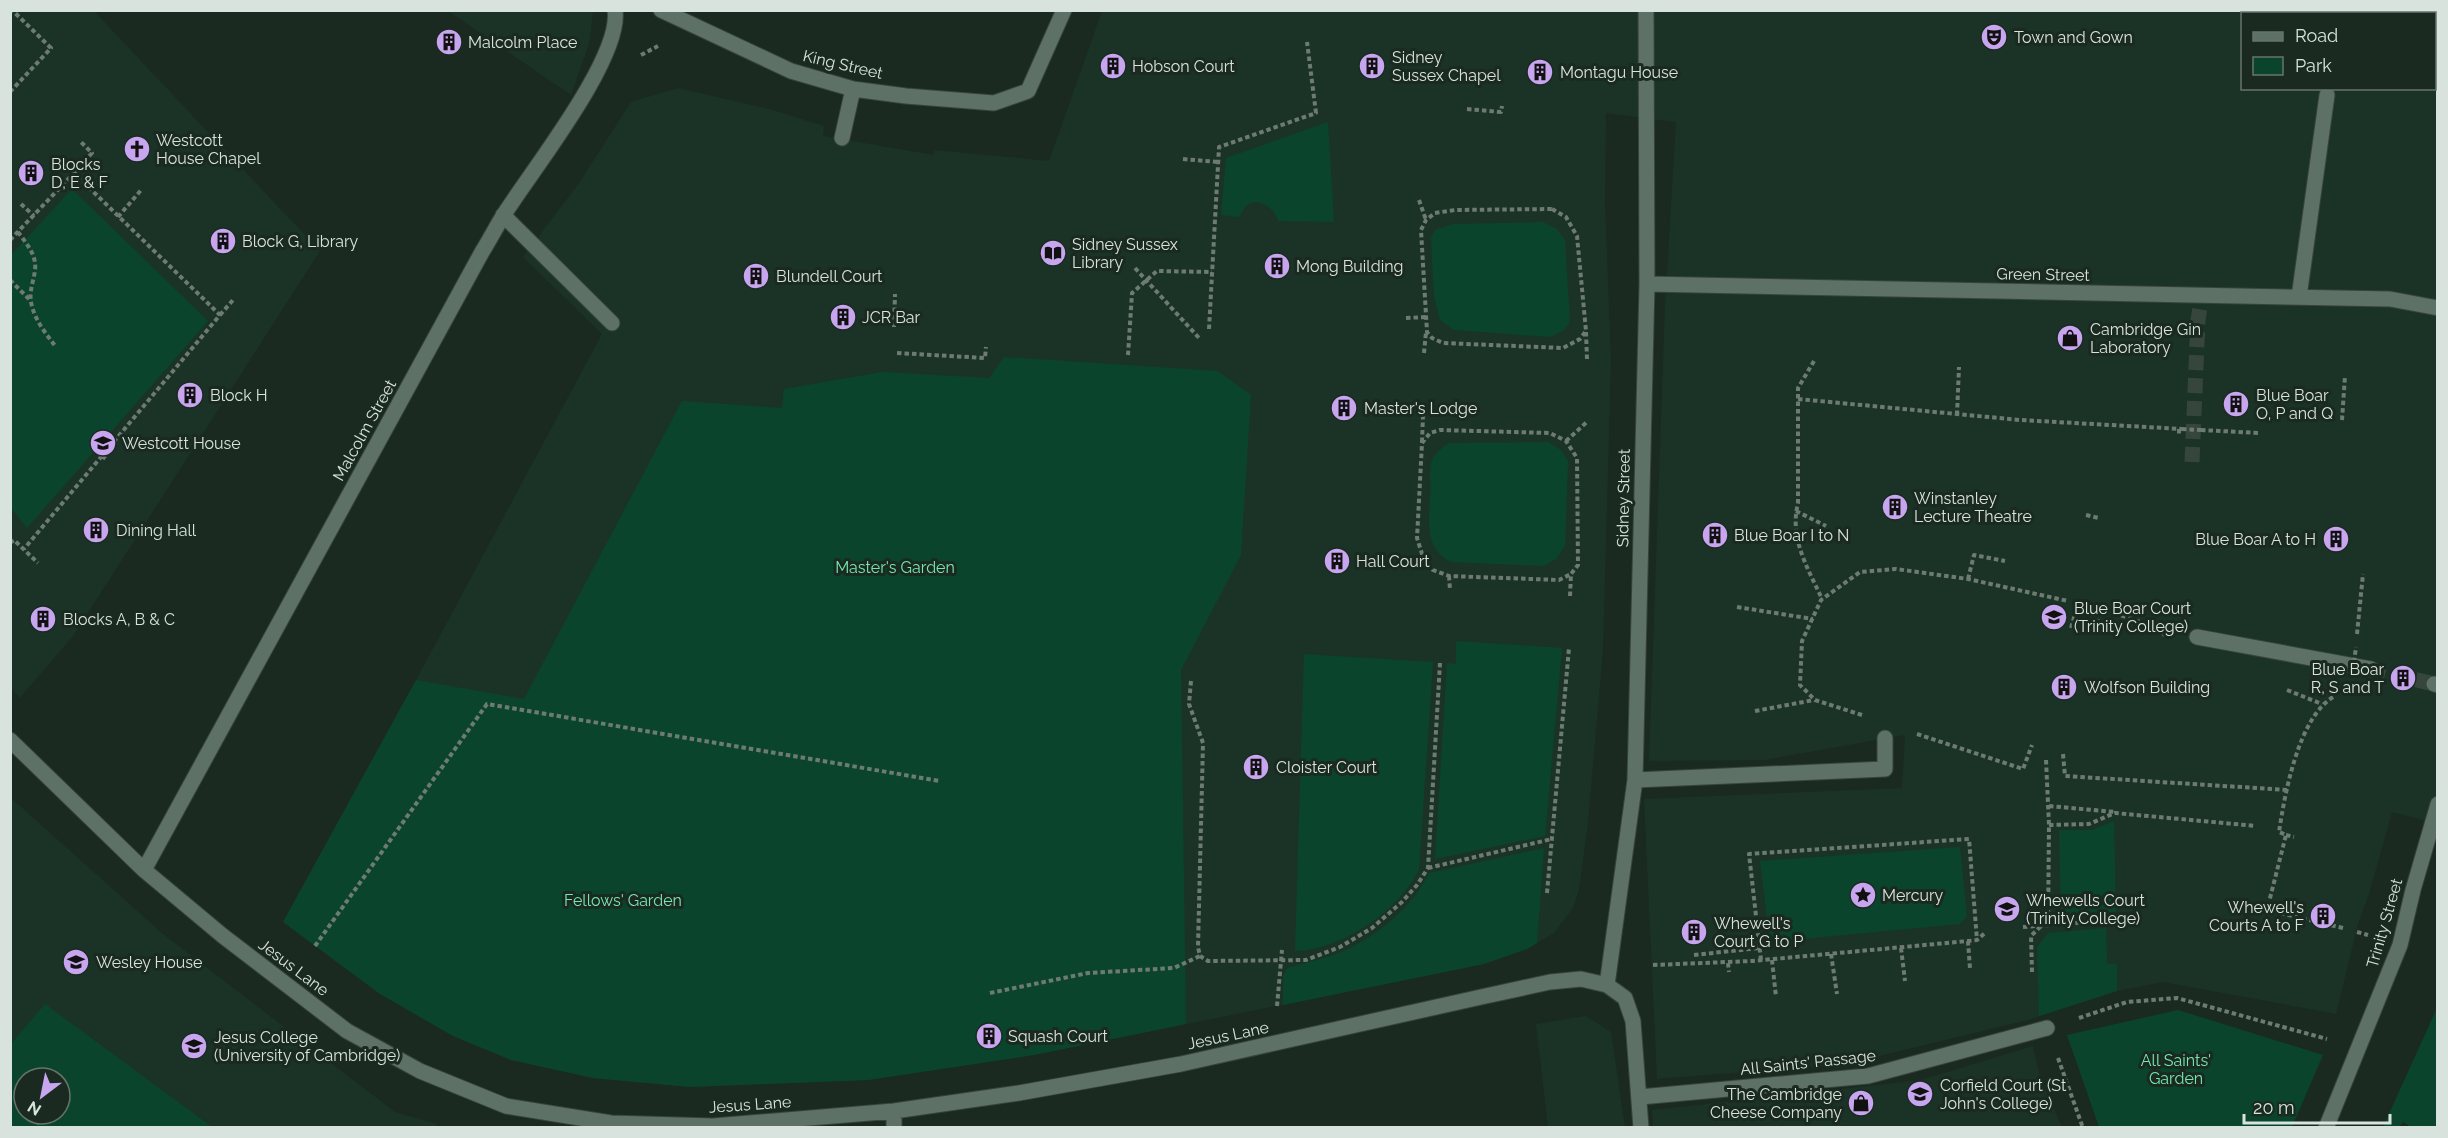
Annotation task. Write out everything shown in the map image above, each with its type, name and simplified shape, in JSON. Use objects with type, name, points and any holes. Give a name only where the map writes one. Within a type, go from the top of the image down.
[{"type":"street","name":"Malcolm Street","points":[[144,870],[503,215],[581,102],[610,44],[616,16],[615,10]]},
{"type":"street","name":"King Street","points":[[661,10],[791,71],[853,89],[994,103],[1028,91],[1064,10]]},
{"type":"street","name":"Sidney Street","points":[[1607,985],[1635,780],[1647,284],[1646,10]]},
{"type":"street","points":[[842,138],[853,89]]},
{"type":"street","points":[[2299,297],[2327,95]]},
{"type":"street","points":[[503,215],[612,323]]},
{"type":"street","name":"Green Street","points":[[1647,284],[2391,299],[2438,308]]},
{"type":"street","points":[[2197,637],[2371,669]]},
{"type":"street","points":[[1635,780],[1885,768],[1885,738]]},
{"type":"street","name":"Jesus Lane","points":[[10,740],[144,870],[223,936],[347,1030],[420,1071],[506,1106],[611,1123],[713,1126],[894,1111],[1019,1093],[1181,1064],[1550,982],[1581,979],[1607,985]]},
{"type":"street","name":"Trinity Street","points":[[2326,1128],[2360,1049],[2400,945],[2438,804]]},
{"type":"street","points":[[1607,985],[1625,998],[1633,1022],[1641,1128]]},
{"type":"street","name":"All Saints' Passage","points":[[1640,1097],[1868,1076],[2047,1028]]},
{"type":"street","points":[[894,1111],[894,1128]]},
{"type":"path","points":[[10,92],[51,48],[12,10]]},
{"type":"path","points":[[1209,329],[1219,147],[1316,113],[1307,42]]},
{"type":"path","points":[[1467,109],[1501,112],[1502,106]]},
{"type":"path","points":[[10,240],[92,153],[81,142]]},
{"type":"path","points":[[1183,159],[1218,162]]},
{"type":"path","points":[[74,173],[220,315]]},
{"type":"path","points":[[118,217],[142,189]]},
{"type":"path","points":[[1419,200],[1426,220]]},
{"type":"path","points":[[21,204],[34,216]]},
{"type":"path","points":[[1424,353],[1426,317],[1420,230],[1426,220],[1435,213],[1455,210],[1552,209],[1566,217],[1577,236],[1587,359]]},
{"type":"path","points":[[18,232],[32,251],[36,267],[31,302]]},
{"type":"path","points":[[1135,268],[1199,338]]},
{"type":"path","points":[[1128,355],[1132,293],[1157,271],[1212,273]]},
{"type":"path","points":[[10,280],[31,302],[45,334],[56,347]]},
{"type":"path","points":[[894,327],[895,294]]},
{"type":"path","points":[[24,549],[233,300]]},
{"type":"path","points":[[1406,318],[1426,317]]},
{"type":"path","points":[[1426,332],[1443,343],[1563,348],[1580,339],[1586,331]]},
{"type":"path","points":[[897,353],[985,358],[986,346]]},
{"type":"path","points":[[1814,361],[1798,388],[1797,544],[1822,599]]},
{"type":"path","points":[[1957,415],[1959,367]]},
{"type":"path","points":[[2342,420],[2345,376]]},
{"type":"path","points":[[1798,399],[1957,415],[2260,433]]},
{"type":"path","points":[[1422,443],[1430,433],[1440,430],[1550,433],[1566,441],[1577,458],[1578,565],[1571,574],[1559,580],[1449,576],[1433,570],[1423,557],[1417,538],[1423,415]]},
{"type":"path","points":[[1566,441],[1588,421]]},
{"type":"path","points":[[2179,435],[2180,429]]},
{"type":"path","points":[[102,456],[107,460]]},
{"type":"path","points":[[1796,511],[1826,526]]},
{"type":"path","points":[[2086,515],[2099,518]]},
{"type":"path","points":[[12,539],[38,563]]},
{"type":"path","points":[[1968,579],[1974,555],[2005,561]]},
{"type":"path","points":[[1869,718],[1815,700],[1800,685],[1802,641],[1822,599],[1860,572],[1896,569],[1968,579],[2067,601]]},
{"type":"path","points":[[1570,596],[1571,574]]},
{"type":"path","points":[[2352,677],[2363,574]]},
{"type":"path","points":[[1449,576],[1449,590]]},
{"type":"path","points":[[1737,607],[1813,619]]},
{"type":"path","points":[[2071,628],[2075,614]]},
{"type":"path","points":[[2086,623],[2088,616]]},
{"type":"path","points":[[2094,634],[2098,619]]},
{"type":"path","points":[[1547,893],[1569,648]]},
{"type":"path","points":[[1200,956],[1208,960],[1306,960],[1340,947],[1372,928],[1402,902],[1428,868],[1440,663]]},
{"type":"path","points":[[1191,681],[1189,704],[1203,743],[1198,947],[1200,956]]},
{"type":"path","points":[[2294,837],[2279,832],[2304,735],[2322,704],[2342,692]]},
{"type":"path","points":[[1755,711],[1815,700]]},
{"type":"path","points":[[315,946],[488,704],[940,781]]},
{"type":"path","points":[[1913,733],[2023,769],[2032,745]]},
{"type":"path","points":[[2062,754],[2065,776],[2288,790]]},
{"type":"path","points":[[2046,760],[2049,806],[2048,926]]},
{"type":"path","points":[[2049,806],[2256,826]]},
{"type":"path","points":[[2049,825],[2089,824],[2115,813]]},
{"type":"path","points":[[2286,835],[2267,910],[2343,928]]},
{"type":"path","points":[[1428,868],[1552,839]]},
{"type":"path","points":[[1761,960],[1749,854],[1969,839],[1977,940]]},
{"type":"path","points":[[2023,927],[2116,920]]},
{"type":"path","points":[[2032,972],[2031,936],[2041,926]]},
{"type":"path","points":[[1653,965],[1772,960],[1900,948],[1977,940],[1986,933]]},
{"type":"path","points":[[1968,941],[1970,969]]},
{"type":"path","points":[[1694,955],[1760,948]]},
{"type":"path","points":[[1900,948],[1905,981]]},
{"type":"path","points":[[1276,1006],[1279,961],[1282,950]]},
{"type":"path","points":[[1831,954],[1837,994]]},
{"type":"path","points":[[990,993],[1088,973],[1174,968],[1200,956]]},
{"type":"path","points":[[1772,960],[1776,997]]},
{"type":"path","points":[[1728,963],[1729,972]]},
{"type":"path","points":[[2083,1128],[2047,1028],[2127,1002],[2177,998],[2360,1049]]},
{"type":"shaded area","name":"Westcott House","points":[[10,11],[94,11],[320,251],[73,636],[20,698],[10,687]]},
{"type":"shaded area","points":[[448,11],[593,11],[589,44],[571,95]]},
{"type":"shaded area","points":[[1102,11],[2437,11],[2437,824],[2392,812],[2369,894],[2358,924],[2336,1014],[2163,982],[2117,991],[2028,1020],[1846,1064],[1657,1079],[1644,799],[1902,788],[1905,735],[1764,760],[1649,761],[1665,306],[1676,122],[1606,113],[1605,204],[1611,360],[1603,650],[1588,823],[1579,889],[1573,908],[1554,933],[1527,949],[1484,964],[1034,1055],[868,1080],[690,1087],[593,1078],[511,1060],[453,1036],[380,994],[283,922],[602,334],[523,257],[579,183],[631,102],[678,88],[769,109],[824,126],[823,136],[934,155],[934,150],[1049,161]]},
{"type":"shaded area","name":"Jesus College (University of Cambridge)","points":[[10,797],[163,934],[395,1112],[437,1124],[436,1127],[11,1127]]},
{"type":"shaded area","points":[[1586,1016],[1611,1032],[1625,1127],[1548,1127],[1536,1024]]},
{"type":"shaded area","name":"Corfield Court (St John's College)","points":[[2033,1046],[2040,1077],[2062,1127],[1653,1127],[1652,1110],[1921,1080]]},
{"type":"green space","points":[[1328,122],[1334,222],[1278,221],[1271,209],[1259,202],[1248,205],[1243,209],[1240,217],[1221,215],[1226,158]]},
{"type":"green space","points":[[72,189],[208,321],[27,528],[11,508],[11,255]]},
{"type":"green space","points":[[1543,222],[1557,229],[1565,240],[1570,322],[1563,331],[1550,337],[1454,330],[1440,320],[1434,296],[1431,238],[1435,230],[1453,224]]},
{"type":"green space","points":[[1004,357],[1218,371],[1251,395],[1241,555],[1181,670],[1186,1024],[1034,1055],[868,1080],[690,1087],[593,1078],[511,1060],[453,1036],[380,994],[283,922],[416,680],[524,699],[682,401],[782,408],[784,389],[882,372],[989,378]]},
{"type":"green space","points":[[1548,442],[1561,450],[1568,461],[1565,546],[1556,559],[1544,566],[1451,562],[1442,556],[1432,542],[1429,525],[1430,467],[1438,452],[1449,443]]},
{"type":"green space","points":[[1456,641],[1562,648],[1545,836],[1435,859],[1447,663],[1456,664]]},
{"type":"green space","points":[[1304,654],[1433,662],[1419,869],[1410,885],[1398,899],[1367,925],[1331,944],[1295,951]]},
{"type":"green space","points":[[2114,821],[2116,912],[2061,916],[2059,830],[2092,830]]},
{"type":"green space","points":[[1960,847],[1967,916],[1960,924],[1770,942],[1760,861]]},
{"type":"green space","points":[[1544,848],[1537,943],[1527,949],[1484,964],[1283,1005],[1283,976],[1287,968],[1335,954],[1367,939],[1403,909],[1422,886],[1429,873]]},
{"type":"green space","points":[[2106,928],[2107,964],[2117,964],[2117,991],[2039,1016],[2037,947],[2048,933]]},
{"type":"green space","points":[[45,1004],[212,1127],[11,1127],[11,1044]]},
{"type":"green space","points":[[2437,1008],[2437,1127],[2411,1127],[2403,1122],[2399,1127],[2383,1127]]},
{"type":"green space","name":"All Saints' Garden","points":[[2178,1010],[2323,1055],[2292,1127],[2099,1127],[2067,1035]]},
{"type":"tunnel","points":[[2192,462],[2198,320],[2202,295]]},
{"type":"tunnel","points":[[2371,669],[2434,684]]},
{"type":"place","name":"Town and Gown","points":[[1994,37]]},
{"type":"place","name":"Malcolm Place","points":[[449,42]]},
{"type":"place","name":"Hobson Court","points":[[1113,66]]},
{"type":"place","name":"Sidney Sussex Chapel","points":[[1372,66]]},
{"type":"place","name":"Montagu House","points":[[1540,72]]},
{"type":"place","name":"Westcott House Chapel","points":[[137,149]]},
{"type":"place","name":"Blocks D, E & F","points":[[31,173]]},
{"type":"place","name":"Block G, Library","points":[[223,241]]},
{"type":"place","name":"Sidney Sussex Library","points":[[1053,253]]},
{"type":"place","name":"Mong Building","points":[[1277,266]]},
{"type":"place","name":"Blundell Court","points":[[756,276]]},
{"type":"place","name":"JCR Bar","points":[[843,317]]},
{"type":"place","name":"Cambridge Gin Laboratory","points":[[2070,338]]},
{"type":"place","name":"Block H","points":[[190,395]]},
{"type":"place","name":"Blue Boar O, P and Q","points":[[2236,404]]},
{"type":"place","name":"Master's Lodge","points":[[1344,408]]},
{"type":"place","name":"Westcott House","points":[[103,443]]},
{"type":"place","name":"Winstanley Lecture Theatre","points":[[1895,507]]},
{"type":"place","name":"Dining Hall","points":[[96,530]]},
{"type":"place","name":"Blue Boar I to N","points":[[1715,535]]},
{"type":"place","name":"Blue Boar A to H","points":[[2336,539]]},
{"type":"place","name":"Hall Court","points":[[1337,561]]},
{"type":"place","name":"Blue Boar Court (Trinity College)","points":[[2054,617]]},
{"type":"place","name":"Blocks A, B & C","points":[[43,619]]},
{"type":"place","name":"Blue Boar R, S and T","points":[[2403,678]]},
{"type":"place","name":"Wolfson Building","points":[[2064,687]]},
{"type":"place","name":"Cloister Court","points":[[1256,767]]},
{"type":"place","name":"Mercury","points":[[1863,895]]},
{"type":"place","name":"Whewells Court (Trinity College)","points":[[2007,909]]},
{"type":"place","name":"Whewell's Courts A to F","points":[[2323,916]]},
{"type":"place","name":"Whewell's Court G to P","points":[[1694,932]]},
{"type":"place","name":"Wesley House","points":[[76,962]]},
{"type":"place","name":"Squash Court","points":[[989,1036]]},
{"type":"place","name":"Jesus College (University of Cambridge)","points":[[194,1046]]},
{"type":"place","name":"Corfield Court (St John's College)","points":[[1920,1094]]},
{"type":"place","name":"The Cambridge Cheese Company","points":[[1861,1103]]},
{"type":"park label","name":"Master's Garden","points":[[895,567]]},
{"type":"park label","name":"Fellows' Garden","points":[[623,900]]}]
